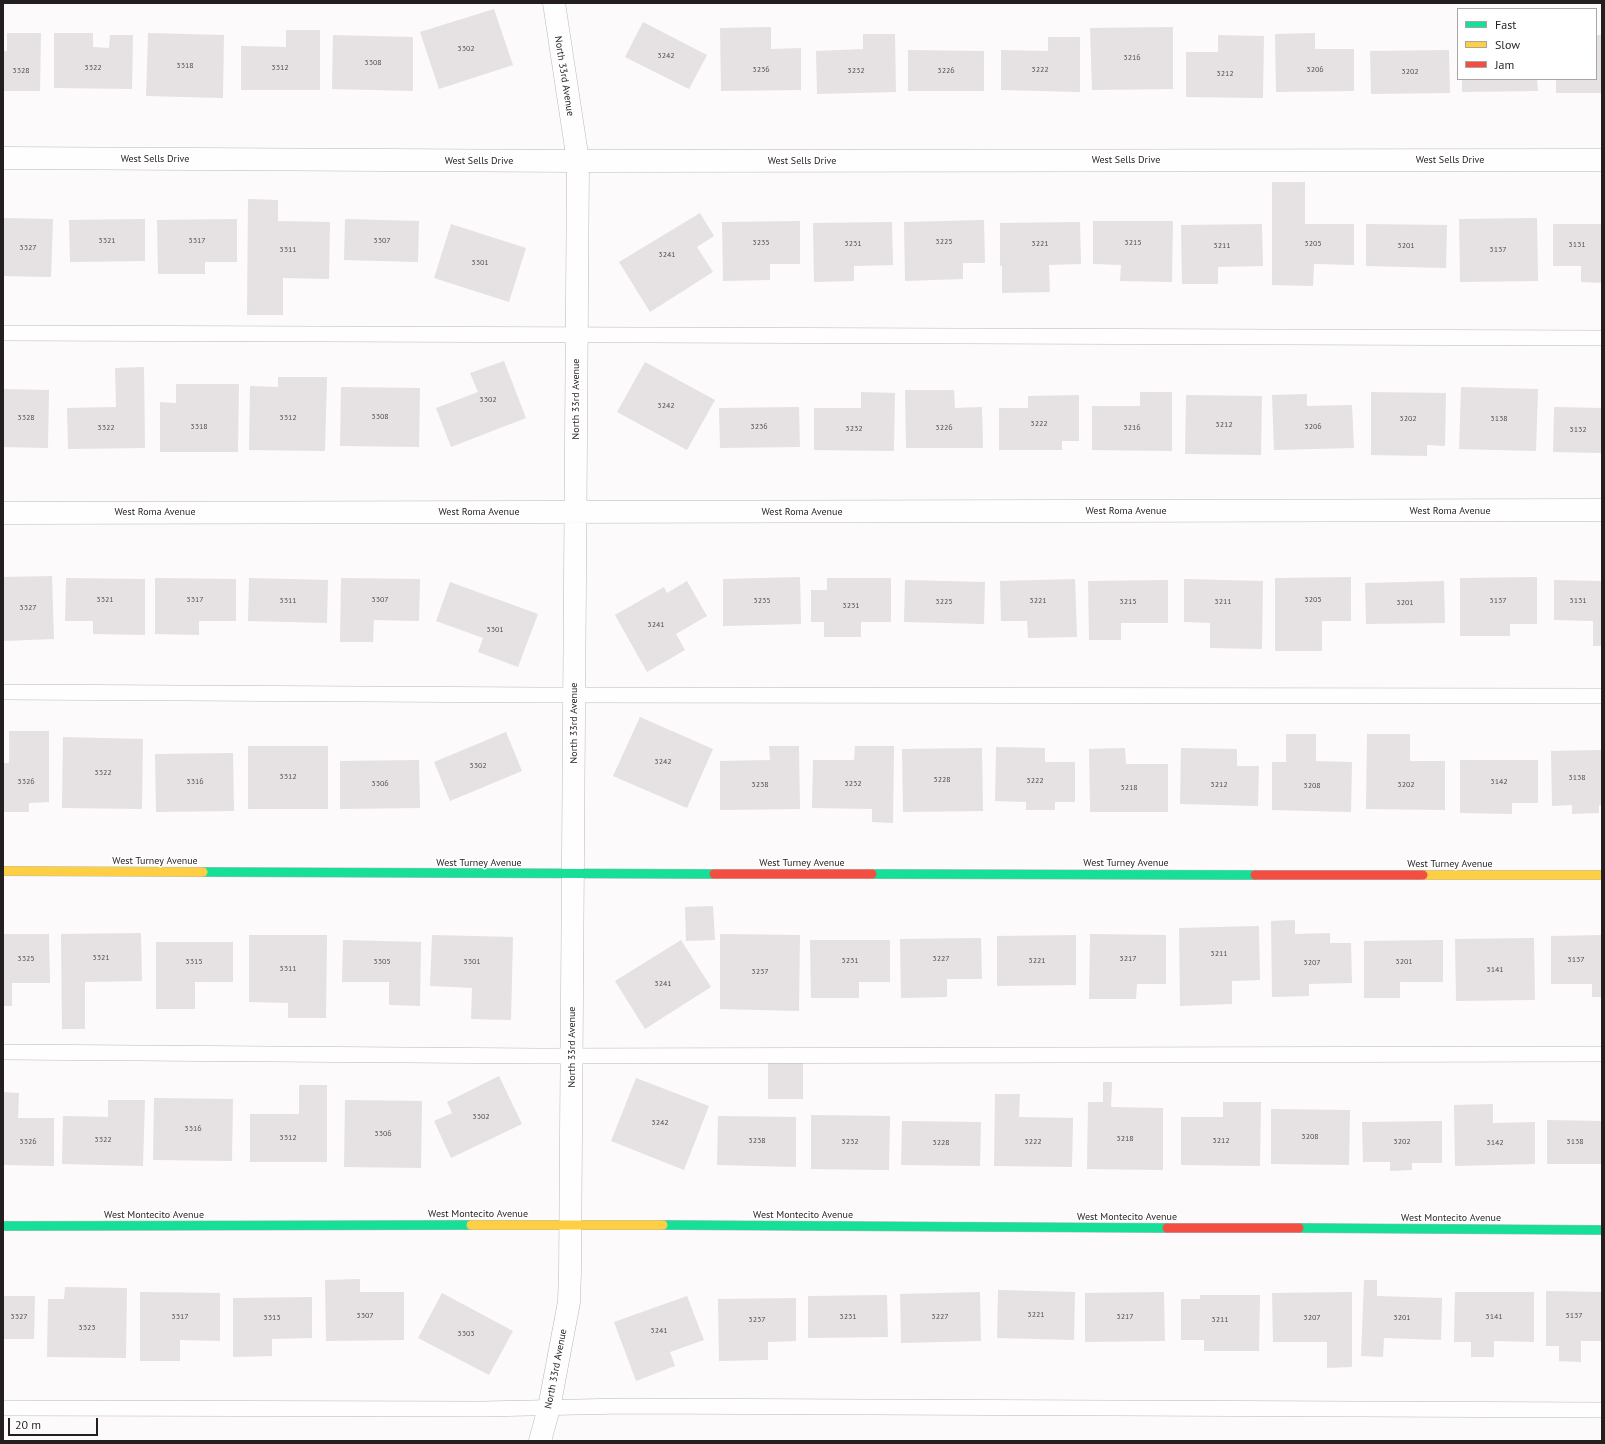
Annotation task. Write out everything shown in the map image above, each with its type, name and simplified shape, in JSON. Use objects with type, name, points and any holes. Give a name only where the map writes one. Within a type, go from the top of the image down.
[{"type":"street","name":"North 33rd Avenue","points":[[540,1441],[549,1408],[570,1302],[578,161],[554,3]]},
{"type":"street","name":"West Sells Drive","points":[[3,158],[578,161],[1602,160]]},
{"type":"street","name":"West Roma Avenue","points":[[3,513],[1602,510]]},
{"type":"street","name":"West Turney Avenue","points":[[3,871],[573,874],[1602,875]]},
{"type":"street","name":"West Montecito Avenue","points":[[3,1226],[570,1225],[1602,1230]]},
{"type":"lane","points":[[3,333],[1602,338]]},
{"type":"lane","points":[[3,692],[574,695],[1602,696]]},
{"type":"lane","points":[[3,1052],[572,1056],[1602,1054]]},
{"type":"lane","points":[[3,1408],[549,1408],[632,1406],[1602,1410]]},
{"type":"building","points":[[494,9],[513,65],[439,89],[420,32]]},
{"type":"building","points":[[643,22],[707,55],[689,89],[625,57]]},
{"type":"building","points":[[771,27],[771,49],[801,48],[801,90],[721,91],[720,28]]},
{"type":"building","points":[[1173,27],[1173,89],[1092,90],[1090,28]]},
{"type":"building","points":[[286,30],[320,30],[320,90],[241,90],[241,46],[286,47]]},
{"type":"building","points":[[7,33],[41,33],[40,91],[3,91],[3,51],[7,51]]},
{"type":"building","points":[[54,33],[93,33],[93,47],[109,48],[110,35],[133,35],[132,89],[54,88]]},
{"type":"building","points":[[148,33],[224,35],[223,98],[146,96]]},
{"type":"building","points":[[1315,33],[1315,49],[1354,49],[1354,91],[1276,92],[1275,34]]},
{"type":"building","points":[[863,34],[895,34],[896,92],[817,94],[816,51],[863,49]]},
{"type":"building","points":[[333,35],[413,37],[413,91],[332,89]]},
{"type":"building","points":[[1218,35],[1264,36],[1263,98],[1186,97],[1186,52],[1218,52]]},
{"type":"building","points":[[1597,35],[1602,35],[1602,93],[1556,93],[1556,80],[1597,80]]},
{"type":"building","points":[[1048,37],[1080,37],[1080,92],[1001,90],[1001,50],[1048,51]]},
{"type":"building","points":[[908,50],[984,51],[984,91],[908,91]]},
{"type":"building","points":[[1449,50],[1450,93],[1371,94],[1370,51]]},
{"type":"building","points":[[1462,80],[1537,80],[1538,91],[1462,92]]},
{"type":"building","points":[[1272,182],[1305,182],[1305,224],[1354,224],[1354,265],[1314,264],[1313,286],[1272,285]]},
{"type":"building","points":[[248,199],[278,200],[278,221],[330,222],[329,279],[283,278],[283,315],[247,315]]},
{"type":"building","points":[[700,213],[714,236],[697,247],[713,272],[650,312],[619,262]]},
{"type":"building","points":[[3,218],[53,219],[51,277],[3,276]]},
{"type":"building","points":[[1537,218],[1538,281],[1460,282],[1459,219]]},
{"type":"building","points":[[145,219],[145,261],[70,262],[69,220]]},
{"type":"building","points":[[237,219],[237,262],[205,262],[205,274],[158,274],[157,220]]},
{"type":"building","points":[[345,219],[419,221],[418,262],[344,260]]},
{"type":"building","points":[[984,220],[985,263],[963,263],[963,279],[905,281],[904,222]]},
{"type":"building","points":[[800,221],[800,264],[770,264],[770,280],[723,281],[722,222]]},
{"type":"building","points":[[1093,221],[1173,221],[1172,282],[1120,281],[1121,265],[1093,264]]},
{"type":"building","points":[[892,222],[893,265],[854,266],[854,281],[814,282],[813,223]]},
{"type":"building","points":[[1080,222],[1081,264],[1049,265],[1050,292],[1002,293],[1002,266],[1000,266],[1000,223]]},
{"type":"building","points":[[451,224],[526,248],[509,302],[434,278]]},
{"type":"building","points":[[1262,224],[1263,266],[1218,267],[1218,284],[1182,284],[1181,225]]},
{"type":"building","points":[[1366,224],[1447,225],[1446,268],[1366,266]]},
{"type":"building","points":[[1553,224],[1602,224],[1602,283],[1581,282],[1581,266],[1553,266]]},
{"type":"building","points":[[504,361],[526,418],[451,447],[436,408],[478,392],[470,373]]},
{"type":"building","points":[[645,362],[715,400],[687,450],[617,412]]},
{"type":"building","points":[[144,367],[145,448],[68,449],[67,408],[116,407],[115,368]]},
{"type":"building","points":[[278,377],[327,377],[325,451],[249,450],[250,386],[278,387]]},
{"type":"building","points":[[176,384],[239,384],[238,452],[160,452],[160,402],[176,403]]},
{"type":"building","points":[[341,387],[420,388],[419,447],[340,446]]},
{"type":"building","points":[[1461,387],[1538,389],[1536,451],[1459,449]]},
{"type":"building","points":[[3,389],[49,390],[48,448],[3,447]]},
{"type":"building","points":[[905,390],[954,390],[955,408],[982,407],[983,448],[906,448]]},
{"type":"building","points":[[861,392],[895,393],[894,451],[814,450],[814,408],[861,408]]},
{"type":"building","points":[[1140,392],[1172,392],[1172,451],[1092,450],[1092,406],[1140,406]]},
{"type":"building","points":[[1371,392],[1446,393],[1445,446],[1427,445],[1427,456],[1371,455]]},
{"type":"building","points":[[1307,394],[1307,406],[1352,405],[1354,448],[1274,450],[1272,395]]},
{"type":"building","points":[[1079,395],[1079,441],[1062,441],[1062,450],[999,450],[999,408],[1028,408],[1028,396]]},
{"type":"building","points":[[1186,395],[1262,396],[1261,455],[1185,454]]},
{"type":"building","points":[[799,407],[800,447],[720,448],[719,408]]},
{"type":"building","points":[[1554,407],[1602,408],[1602,453],[1553,452]]},
{"type":"building","points":[[52,576],[54,639],[3,641],[3,577]]},
{"type":"building","points":[[800,577],[801,624],[723,626],[723,579]]},
{"type":"building","points":[[1351,577],[1351,621],[1322,621],[1322,651],[1275,651],[1275,578]]},
{"type":"building","points":[[1537,577],[1537,624],[1510,624],[1510,636],[1460,636],[1460,578]]},
{"type":"building","points":[[66,578],[145,579],[145,635],[93,634],[93,621],[65,621]]},
{"type":"building","points":[[155,578],[236,579],[236,621],[199,621],[199,635],[155,634]]},
{"type":"building","points":[[249,578],[328,580],[327,623],[248,621]]},
{"type":"building","points":[[341,578],[420,579],[419,621],[374,620],[373,642],[340,642]]},
{"type":"building","points":[[827,578],[891,578],[891,622],[861,622],[861,637],[824,637],[824,622],[811,622],[811,590],[827,590]]},
{"type":"building","points":[[1075,579],[1077,637],[1028,638],[1027,621],[1001,621],[1000,581]]},
{"type":"building","points":[[1184,579],[1263,581],[1262,649],[1210,648],[1210,623],[1184,622]]},
{"type":"building","points":[[905,580],[985,582],[984,624],[904,622]]},
{"type":"building","points":[[1168,580],[1168,623],[1121,623],[1121,640],[1089,640],[1088,581]]},
{"type":"building","points":[[1554,580],[1602,581],[1602,646],[1593,646],[1593,621],[1554,620]]},
{"type":"building","points":[[687,581],[707,616],[676,634],[685,650],[647,672],[615,615],[664,587],[667,593]]},
{"type":"building","points":[[1444,581],[1445,623],[1366,624],[1365,583]]},
{"type":"building","points":[[450,582],[538,614],[518,667],[478,652],[483,638],[436,621]]},
{"type":"building","points":[[640,717],[713,749],[687,808],[613,776]]},
{"type":"building","points":[[9,731],[49,731],[49,802],[29,803],[29,812],[3,812],[3,763],[9,763]]},
{"type":"building","points":[[506,732],[522,771],[450,801],[434,762]]},
{"type":"building","points":[[1286,734],[1316,734],[1316,761],[1352,762],[1351,812],[1272,810],[1272,762],[1286,762]]},
{"type":"building","points":[[1367,734],[1410,734],[1410,761],[1445,761],[1445,810],[1366,809]]},
{"type":"building","points":[[63,737],[143,739],[142,809],[62,808]]},
{"type":"building","points":[[248,746],[328,746],[328,809],[248,809]]},
{"type":"building","points":[[769,746],[799,746],[800,809],[720,810],[720,761],[770,760]]},
{"type":"building","points":[[855,746],[894,746],[893,823],[872,822],[872,809],[812,808],[813,760],[854,760]]},
{"type":"building","points":[[996,747],[1045,748],[1045,762],[1075,762],[1075,802],[1055,802],[1055,810],[1026,810],[1026,802],[995,801]]},
{"type":"building","points":[[982,748],[983,811],[903,812],[902,749]]},
{"type":"building","points":[[1125,748],[1126,764],[1168,764],[1168,812],[1090,812],[1089,749]]},
{"type":"building","points":[[1181,748],[1237,749],[1237,766],[1259,766],[1258,806],[1180,804]]},
{"type":"building","points":[[1602,750],[1602,805],[1599,805],[1599,813],[1572,814],[1572,805],[1552,806],[1551,751]]},
{"type":"building","points":[[233,753],[234,811],[156,812],[155,754]]},
{"type":"building","points":[[419,760],[420,808],[340,809],[340,761]]},
{"type":"building","points":[[1460,760],[1538,760],[1538,803],[1512,803],[1512,814],[1460,813]]},
{"type":"building","points":[[713,906],[715,940],[686,941],[685,907]]},
{"type":"building","points":[[1295,920],[1295,934],[1330,933],[1330,943],[1351,943],[1352,983],[1309,984],[1309,996],[1272,997],[1271,921]]},
{"type":"building","points":[[1259,926],[1260,980],[1232,981],[1232,1004],[1180,1006],[1179,928]]},
{"type":"building","points":[[141,933],[142,981],[85,982],[85,1029],[62,1029],[61,934]]},
{"type":"building","points":[[3,934],[49,934],[50,983],[12,983],[12,1006],[3,1006]]},
{"type":"building","points":[[720,934],[800,935],[799,1011],[720,1009]]},
{"type":"building","points":[[1090,934],[1166,935],[1166,984],[1137,984],[1136,999],[1089,999]]},
{"type":"building","points":[[249,935],[327,935],[326,1018],[288,1018],[288,1003],[249,1002]]},
{"type":"building","points":[[432,935],[513,937],[511,1020],[471,1019],[472,988],[430,986]]},
{"type":"building","points":[[1076,935],[1076,985],[997,986],[997,936]]},
{"type":"building","points":[[1602,935],[1602,997],[1592,997],[1592,984],[1551,984],[1551,936]]},
{"type":"building","points":[[981,938],[982,979],[947,979],[947,997],[901,998],[900,939]]},
{"type":"building","points":[[1534,938],[1535,1000],[1456,1001],[1455,939]]},
{"type":"building","points":[[343,940],[421,942],[420,1006],[389,1005],[389,982],[342,982]]},
{"type":"building","points":[[681,940],[711,987],[645,1029],[615,981]]},
{"type":"building","points":[[810,940],[890,940],[890,982],[859,982],[859,998],[811,998]]},
{"type":"building","points":[[1443,940],[1443,982],[1400,982],[1400,998],[1364,998],[1364,941]]},
{"type":"building","points":[[156,942],[233,942],[233,982],[195,982],[195,1009],[156,1009]]},
{"type":"building","points":[[768,1062],[803,1062],[803,1099],[768,1099]]},
{"type":"building","points":[[499,1076],[522,1124],[451,1158],[434,1121],[452,1113],[447,1102]]},
{"type":"building","points":[[636,1078],[709,1106],[684,1170],[611,1141]]},
{"type":"building","points":[[1103,1082],[1112,1082],[1111,1107],[1163,1108],[1163,1170],[1087,1169],[1088,1102],[1103,1102]]},
{"type":"building","points":[[299,1085],[327,1085],[327,1162],[250,1162],[250,1114],[299,1114]]},
{"type":"building","points":[[3,1092],[19,1093],[18,1118],[54,1118],[54,1166],[3,1165]]},
{"type":"building","points":[[995,1094],[1020,1094],[1019,1117],[1073,1118],[1072,1167],[994,1166]]},
{"type":"building","points":[[154,1098],[233,1099],[232,1161],[153,1160]]},
{"type":"building","points":[[108,1100],[145,1100],[143,1166],[62,1164],[63,1116],[108,1117]]},
{"type":"building","points":[[345,1100],[422,1101],[421,1168],[344,1167]]},
{"type":"building","points":[[1223,1102],[1261,1102],[1260,1166],[1181,1165],[1181,1117],[1223,1117]]},
{"type":"building","points":[[1493,1104],[1493,1123],[1535,1122],[1535,1164],[1455,1166],[1454,1105]]},
{"type":"building","points":[[1271,1109],[1350,1110],[1349,1165],[1271,1164]]},
{"type":"building","points":[[811,1115],[890,1116],[889,1170],[811,1169]]},
{"type":"building","points":[[718,1116],[796,1117],[796,1167],[717,1165]]},
{"type":"building","points":[[1547,1120],[1602,1121],[1602,1164],[1547,1164]]},
{"type":"building","points":[[902,1121],[981,1122],[980,1166],[901,1165]]},
{"type":"building","points":[[1442,1121],[1442,1163],[1412,1163],[1412,1170],[1390,1171],[1390,1162],[1363,1162],[1362,1122]]},
{"type":"building","points":[[360,1279],[360,1292],[404,1292],[404,1340],[326,1341],[325,1280]]},
{"type":"building","points":[[1364,1280],[1377,1280],[1377,1296],[1442,1298],[1441,1340],[1384,1338],[1383,1357],[1361,1356]]},
{"type":"building","points":[[65,1287],[127,1288],[126,1358],[47,1357],[48,1299],[64,1299]]},
{"type":"building","points":[[998,1290],[1075,1292],[1074,1340],[997,1338]]},
{"type":"building","points":[[1546,1291],[1602,1292],[1602,1341],[1581,1341],[1581,1362],[1559,1361],[1559,1346],[1546,1346]]},
{"type":"building","points":[[140,1292],[220,1293],[220,1341],[180,1340],[180,1361],[140,1361]]},
{"type":"building","points":[[980,1292],[981,1341],[901,1343],[900,1294]]},
{"type":"building","points":[[1164,1292],[1165,1341],[1085,1342],[1085,1293]]},
{"type":"building","points":[[1352,1292],[1352,1367],[1327,1368],[1327,1342],[1273,1342],[1272,1293]]},
{"type":"building","points":[[1455,1292],[1534,1292],[1534,1342],[1494,1341],[1494,1357],[1471,1357],[1471,1342],[1454,1342]]},
{"type":"building","points":[[442,1293],[513,1331],[489,1375],[418,1338]]},
{"type":"building","points":[[887,1295],[888,1337],[808,1338],[808,1296]]},
{"type":"building","points":[[1200,1295],[1260,1295],[1259,1351],[1204,1351],[1204,1340],[1181,1340],[1181,1299],[1200,1299]]},
{"type":"building","points":[[3,1296],[35,1296],[34,1339],[3,1339]]},
{"type":"building","points":[[687,1296],[704,1340],[670,1352],[675,1366],[636,1381],[614,1322]]},
{"type":"building","points":[[312,1297],[312,1338],[272,1339],[272,1356],[233,1357],[233,1298]]},
{"type":"building","points":[[796,1298],[796,1341],[768,1342],[768,1360],[719,1361],[718,1299]]},
{"type":"traffic: fast","points":[[203,872],[714,874]]},
{"type":"traffic: fast","points":[[872,874],[1255,875]]},
{"type":"traffic: fast","points":[[3,1226],[471,1225]]},
{"type":"traffic: fast","points":[[663,1225],[1167,1228]]},
{"type":"traffic: fast","points":[[1299,1228],[1602,1230]]},
{"type":"traffic: slow","points":[[3,871],[203,872]]},
{"type":"traffic: slow","points":[[1423,875],[1602,875]]},
{"type":"traffic: slow","points":[[471,1225],[663,1225]]},
{"type":"traffic: jam","points":[[714,874],[872,874]]},
{"type":"traffic: jam","points":[[1255,875],[1423,875]]},
{"type":"traffic: jam","points":[[1167,1228],[1299,1228]]}]
